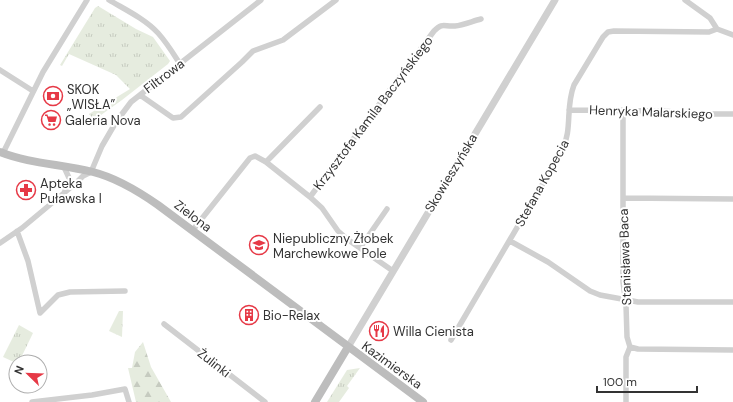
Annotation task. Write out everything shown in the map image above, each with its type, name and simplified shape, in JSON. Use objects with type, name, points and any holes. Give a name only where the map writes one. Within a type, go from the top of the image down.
[{"type":"main road","name":"Zielona","points":[[2,152],[41,163],[91,172],[116,180],[130,187],[158,205],[348,347]]},
{"type":"main road","points":[[315,402],[348,347]]},
{"type":"main road","name":"Kazimierska","points":[[348,347],[423,402]]},
{"type":"street","points":[[2,152],[52,55],[87,0]]},
{"type":"street","points":[[109,0],[154,29],[170,48],[180,64]]},
{"type":"street","name":"Filtrowa","points":[[91,172],[102,146],[116,122],[131,102],[262,0]]},
{"type":"street","points":[[140,94],[173,118],[181,117],[253,51],[283,40],[336,0]]},
{"type":"street","name":"Skowieszyńska","points":[[348,347],[555,0]]},
{"type":"street","points":[[684,0],[710,18],[717,29],[733,35]]},
{"type":"street","name":"Krzysztofa Kamila Baczyńskiego","points":[[310,197],[434,30],[439,26],[446,24],[454,26],[481,19]]},
{"type":"street","name":"Stefana Kopecia","points":[[451,340],[566,143],[568,136],[570,100],[574,85],[603,37],[608,32],[614,31],[709,32],[717,29]]},
{"type":"street","points":[[0,70],[33,91]]},
{"type":"street","points":[[266,162],[320,107]]},
{"type":"street","name":"Henryka Malarskiego","points":[[569,110],[623,110],[696,114],[733,114]]},
{"type":"street","name":"Stanisława Baca","points":[[623,110],[624,282],[627,338],[630,347],[626,357],[626,402]]},
{"type":"street","points":[[192,230],[250,158],[255,156],[266,162],[310,197],[322,208],[338,231],[347,239],[393,271]]},
{"type":"street","points":[[64,167],[70,180],[64,192]]},
{"type":"street","points":[[0,243],[17,231],[83,176],[91,172]]},
{"type":"street","points":[[623,198],[733,199]]},
{"type":"street","points":[[360,248],[387,209]]},
{"type":"street","points":[[17,231],[28,261],[40,313],[58,295],[70,292],[124,291]]},
{"type":"street","points":[[510,241],[548,262],[595,293],[626,301],[638,302],[733,302]]},
{"type":"street","name":"Żulinki","points":[[164,324],[265,402]]},
{"type":"street","points":[[630,347],[641,350],[733,350]]},
{"type":"street","points":[[32,402],[125,389],[129,402]]},
{"type":"green space","points":[[98,6],[136,29],[153,37],[170,61],[122,100],[94,120],[89,114],[130,89],[116,75],[69,54],[62,66],[60,65],[95,8]]},
{"type":"green space","points":[[119,311],[123,311],[122,337],[109,331]]},
{"type":"green space","points":[[19,325],[33,333],[23,354],[8,354],[8,359],[3,357]]},
{"type":"green space","points":[[143,342],[151,367],[171,402],[136,402],[128,368],[132,368],[135,352]]},
{"type":"green space","points":[[360,368],[347,386],[349,388],[339,402],[327,402],[347,370]]},
{"type":"place","name":"SKOK „WISŁA”","points":[[53,96]]},
{"type":"place","name":"Galeria Nova","points":[[51,120]]},
{"type":"place","name":"Apteka Puławska I","points":[[26,190]]},
{"type":"place","name":"Niepubliczny Żłobek Marchewkowe Pole","points":[[259,245]]},
{"type":"place","name":"Bio-Relax","points":[[249,315]]},
{"type":"place","name":"Willa Cienista","points":[[379,331]]}]
